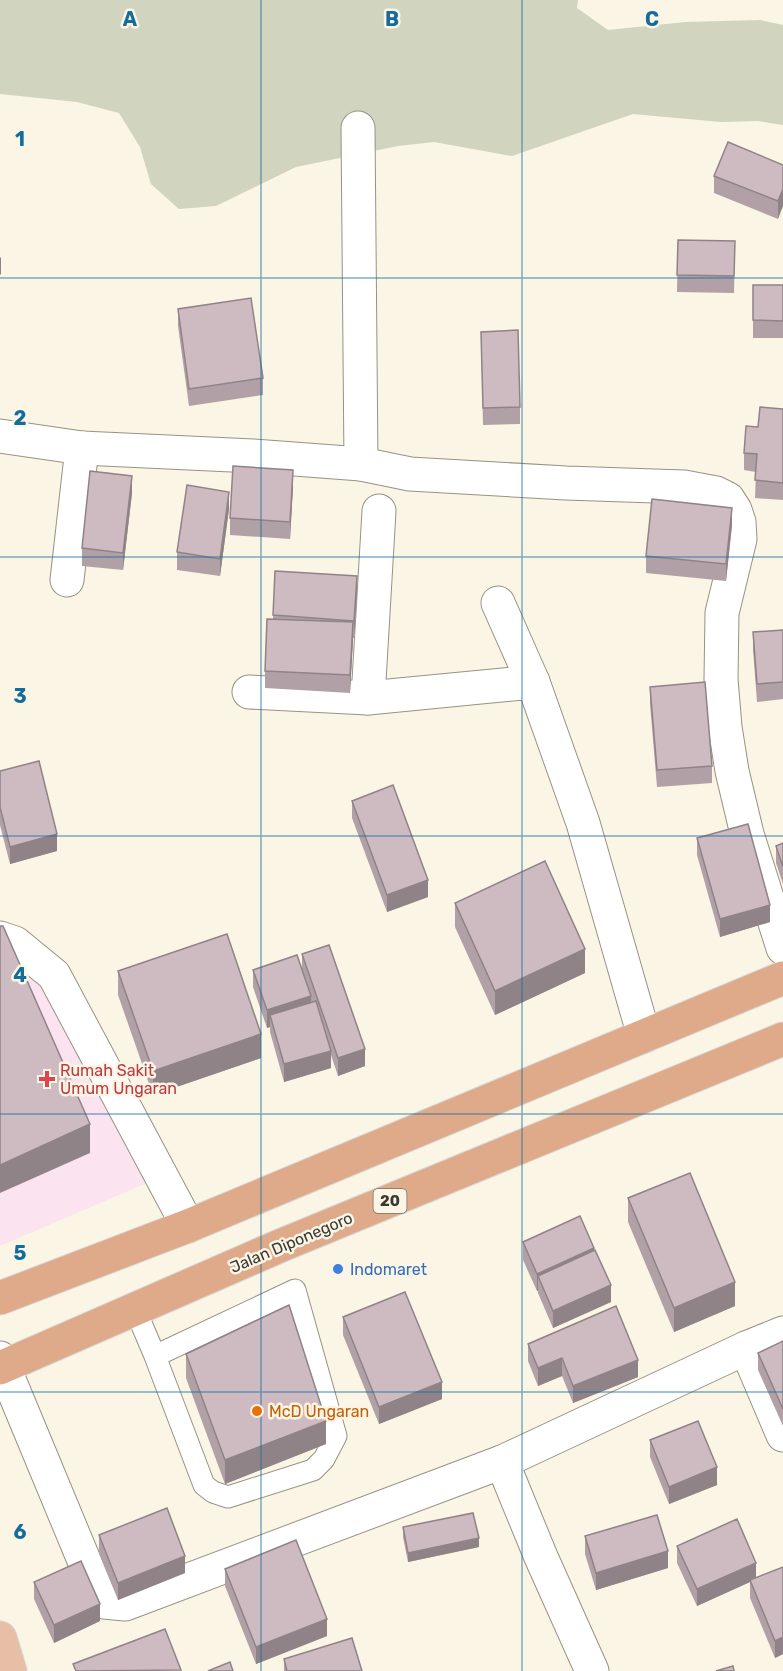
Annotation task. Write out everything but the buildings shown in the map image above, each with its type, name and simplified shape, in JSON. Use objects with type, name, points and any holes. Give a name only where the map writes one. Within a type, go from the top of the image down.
[{"type":"highway","points":[[0,1298],[188,1226],[783,978]]},
{"type":"highway","name":"Jalan Diponegoro","points":[[1,1364],[282,1245],[783,1039]]},
{"type":"main road","points":[[0,1638],[10,1671]]},
{"type":"street","points":[[358,128],[361,464]]},
{"type":"street","points":[[0,436],[82,448],[361,464],[410,474],[684,487],[728,499],[739,522],[740,538],[722,613],[721,679],[725,727],[732,771],[747,834],[783,948]]},
{"type":"street","points":[[67,580],[82,448]]},
{"type":"street","points":[[368,698],[379,511]]},
{"type":"street","points":[[498,603],[533,682],[583,823],[644,1036]]},
{"type":"street","points":[[249,693],[368,698],[533,682]]},
{"type":"street","points":[[0,938],[15,943],[54,975],[188,1226]]},
{"type":"street","points":[[1,1364],[98,1594],[104,1602],[125,1604],[502,1462],[783,1332]]},
{"type":"street","points":[[746,1348],[783,1435]]},
{"type":"street","points":[[502,1462],[591,1671]]},
{"type":"lane","points":[[135,1309],[204,1485],[213,1492],[228,1497],[313,1470],[324,1459],[336,1436],[296,1290],[155,1356]]},
{"type":"shaded area","name":"Rumah Sakit Umum Ungaran","points":[[0,955],[35,978],[154,1180],[0,1246]]},
{"type":"green space","points":[[0,0],[578,0],[577,8],[608,30],[685,22],[760,20],[783,25],[783,125],[758,121],[721,122],[633,114],[512,156],[434,142],[398,146],[296,167],[216,206],[179,209],[151,184],[140,147],[119,113],[77,102],[0,94]]},
{"type":"place","name":"Rumah Sakit Umum Ungaran","points":[[47,1079]]},
{"type":"place","name":"Indomaret","points":[[338,1269]]},
{"type":"place","name":"McD Ungaran","points":[[257,1411]]}]
